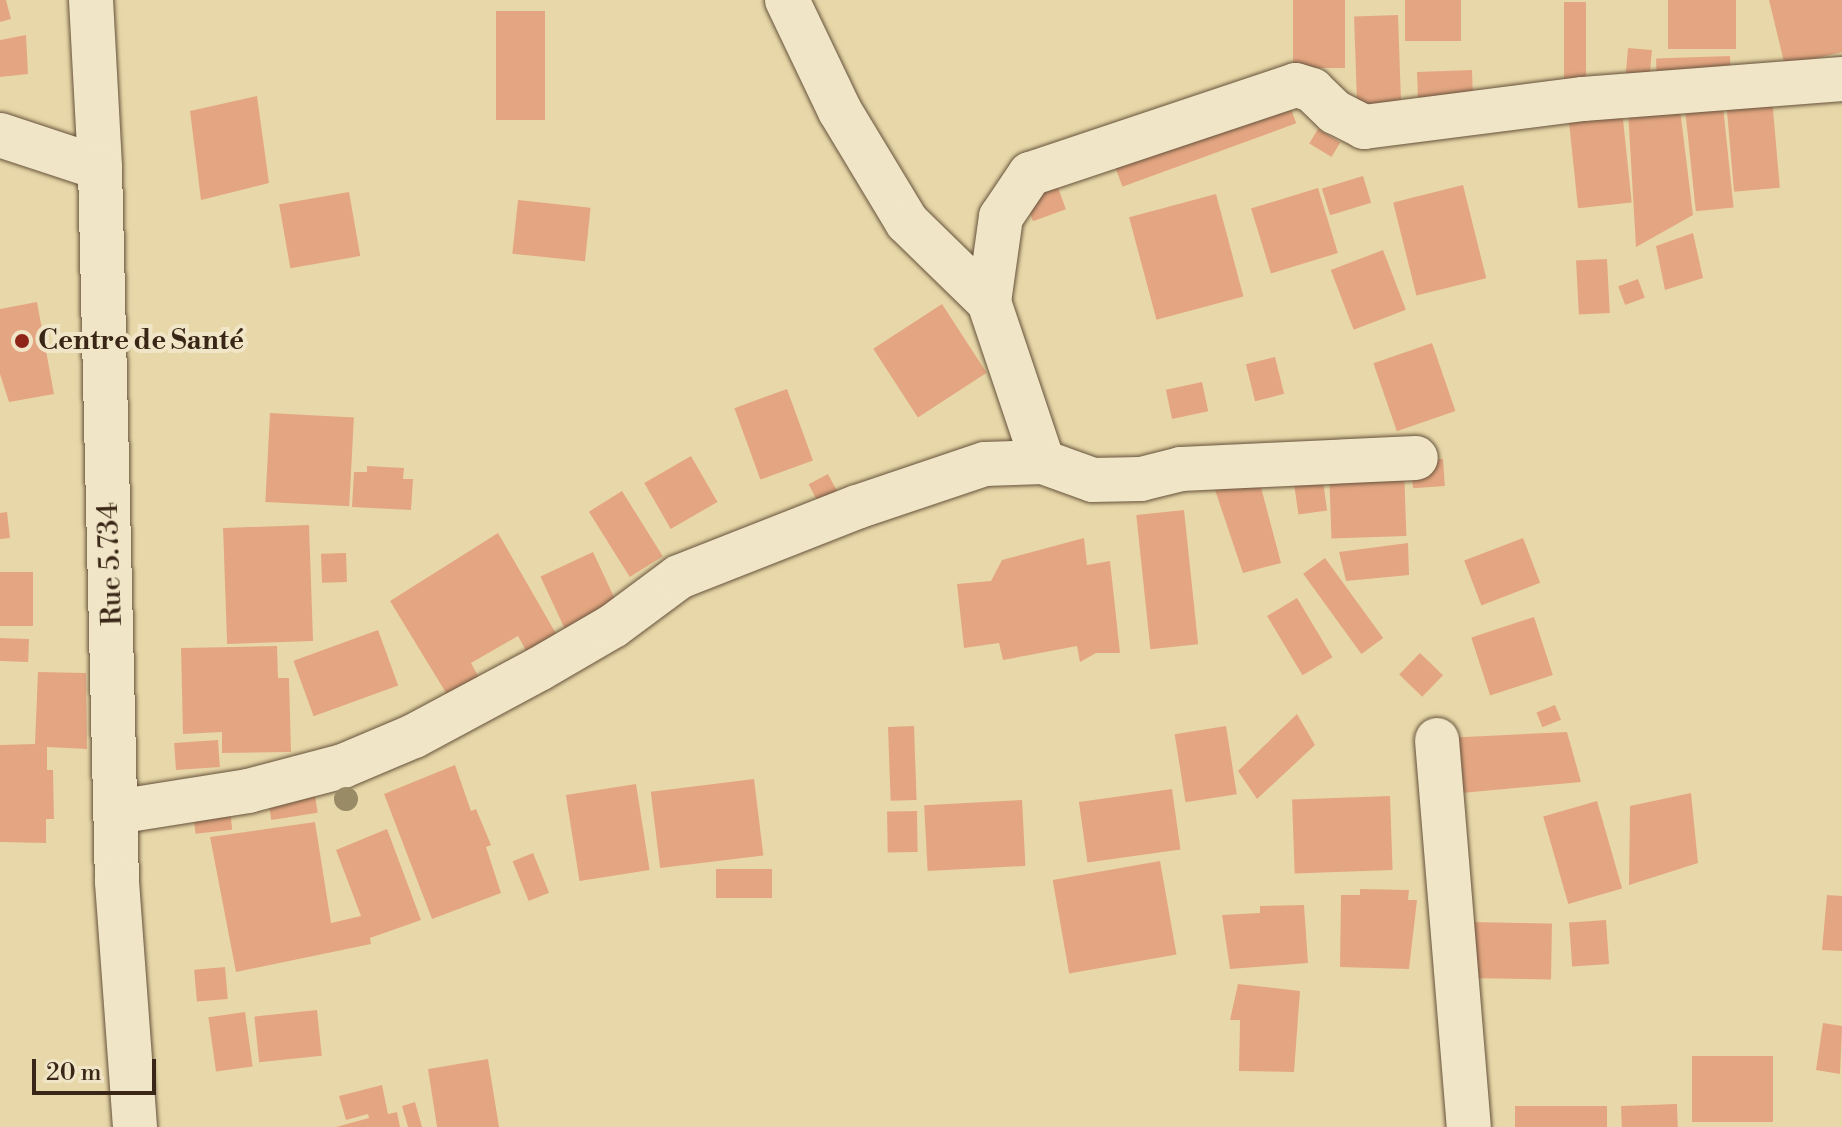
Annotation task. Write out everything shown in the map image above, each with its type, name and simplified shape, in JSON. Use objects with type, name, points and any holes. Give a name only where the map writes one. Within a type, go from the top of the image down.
[{"type":"street","name":"Rue 5.734","points":[[91,0],[100,168],[126,1126]]},
{"type":"street","points":[[787,0],[840,111],[907,222],[989,302]]},
{"type":"street","points":[[1043,462],[989,302],[1001,217],[1030,174],[1296,85],[1312,90],[1335,112],[1364,127],[1583,99],[1842,79]]},
{"type":"street","points":[[0,135],[100,168]]},
{"type":"street","points":[[116,812],[248,791],[343,766],[414,736],[539,669],[613,626],[679,577],[941,477],[998,462],[1043,462],[1093,480],[1141,479],[1181,469],[1416,458]]},
{"type":"street","points":[[1437,740],[1469,1127]]},
{"type":"building","points":[[0,0],[6,0],[11,19],[0,22]]},
{"type":"building","points":[[1293,0],[1345,0],[1345,68],[1293,68]]},
{"type":"building","points":[[1405,0],[1461,0],[1461,41],[1405,41]]},
{"type":"building","points":[[1668,0],[1736,0],[1736,49],[1668,49]]},
{"type":"building","points":[[1769,0],[1842,0],[1842,52],[1785,66]]},
{"type":"building","points":[[1564,2],[1586,2],[1586,79],[1564,79]]},
{"type":"building","points":[[496,11],[545,11],[545,120],[496,120]]},
{"type":"building","points":[[1398,15],[1401,107],[1357,108],[1354,17]]},
{"type":"building","points":[[26,35],[28,74],[0,77],[0,40]]},
{"type":"building","points":[[1628,48],[1652,50],[1649,81],[1625,79]]},
{"type":"building","points":[[1730,56],[1731,83],[1657,86],[1656,59]]},
{"type":"building","points":[[1472,70],[1473,105],[1418,107],[1417,72]]},
{"type":"building","points":[[257,96],[269,183],[201,200],[190,111]]},
{"type":"building","points":[[1722,97],[1734,207],[1696,211],[1684,101]]},
{"type":"building","points":[[1287,98],[1296,123],[1122,187],[1113,161]]},
{"type":"building","points":[[1772,98],[1780,188],[1734,192],[1726,102]]},
{"type":"building","points":[[1679,101],[1693,215],[1636,247],[1628,111]]},
{"type":"building","points":[[1622,110],[1632,202],[1578,208],[1568,116]]},
{"type":"building","points":[[1318,129],[1340,142],[1332,157],[1309,144]]},
{"type":"building","points":[[1363,176],[1371,203],[1330,215],[1322,189]]},
{"type":"building","points":[[1056,182],[1066,209],[1033,221],[1023,194]]},
{"type":"building","points":[[1463,185],[1486,278],[1416,296],[1393,202]]},
{"type":"building","points":[[1318,188],[1338,253],[1271,273],[1251,208]]},
{"type":"building","points":[[349,192],[360,256],[290,268],[279,204]]},
{"type":"building","points":[[1216,194],[1243,296],[1157,320],[1129,217]]},
{"type":"building","points":[[518,200],[591,208],[585,261],[512,254]]},
{"type":"building","points":[[1693,233],[1703,278],[1665,290],[1656,246]]},
{"type":"building","points":[[1383,250],[1406,310],[1354,330],[1331,270]]},
{"type":"building","points":[[1607,259],[1610,313],[1579,315],[1576,261]]},
{"type":"building","points":[[1638,279],[1645,298],[1625,305],[1618,286]]},
{"type":"building","name":"Centre de Santé","points":[[37,302],[54,394],[9,402],[0,374],[0,309]]},
{"type":"building","points":[[942,304],[987,373],[918,417],[873,349]]},
{"type":"building","points":[[1432,343],[1455,411],[1397,431],[1373,363]]},
{"type":"building","points":[[1275,357],[1284,394],[1255,401],[1246,364]]},
{"type":"building","points":[[1202,382],[1208,411],[1172,419],[1166,390]]},
{"type":"building","points":[[787,389],[813,460],[760,480],[734,408]]},
{"type":"building","points":[[270,413],[354,417],[349,506],[265,502]]},
{"type":"building","points":[[691,456],[718,502],[671,529],[644,483]]},
{"type":"building","points":[[1443,459],[1445,486],[1413,488],[1411,461]]},
{"type":"building","points":[[367,466],[404,468],[403,479],[413,479],[411,510],[352,507],[354,472],[367,472]]},
{"type":"building","points":[[1321,467],[1327,511],[1298,515],[1292,471]]},
{"type":"building","points":[[1404,467],[1406,536],[1331,539],[1329,470]]},
{"type":"building","points":[[828,474],[840,497],[821,507],[809,484]]},
{"type":"building","points":[[1258,476],[1281,563],[1243,573],[1215,490]]},
{"type":"building","points":[[622,491],[663,556],[630,577],[589,512]]},
{"type":"building","points":[[1184,510],[1198,644],[1150,649],[1136,515]]},
{"type":"building","points":[[7,512],[10,538],[0,539],[0,513]]},
{"type":"building","points":[[309,525],[313,641],[227,644],[223,528]]},
{"type":"building","points":[[498,533],[566,651],[535,667],[518,636],[471,663],[486,691],[454,706],[390,601]]},
{"type":"building","points":[[1084,538],[1087,565],[1110,561],[1120,653],[1096,653],[1080,662],[1077,646],[1003,660],[999,643],[964,648],[957,584],[991,581],[1002,560]]},
{"type":"building","points":[[1523,538],[1540,583],[1481,605],[1464,561]]},
{"type":"building","points":[[1408,543],[1409,575],[1346,581],[1339,552]]},
{"type":"building","points":[[593,552],[623,615],[570,640],[540,577]]},
{"type":"building","points":[[346,553],[347,582],[322,583],[321,554]]},
{"type":"building","points":[[1325,558],[1383,638],[1361,654],[1303,574]]},
{"type":"building","points":[[0,572],[33,572],[33,626],[0,626]]},
{"type":"building","points":[[1297,598],[1333,657],[1303,675],[1267,616]]},
{"type":"building","points":[[1534,617],[1553,675],[1490,695],[1471,637]]},
{"type":"building","points":[[378,630],[398,685],[314,716],[293,661]]},
{"type":"building","points":[[0,638],[29,639],[28,662],[0,661]]},
{"type":"building","points":[[277,646],[278,678],[289,678],[291,752],[222,753],[222,732],[183,734],[181,648]]},
{"type":"building","points":[[1420,653],[1443,675],[1422,697],[1399,675]]},
{"type":"building","points":[[38,672],[86,673],[87,749],[47,747],[47,770],[53,770],[54,819],[46,819],[46,843],[0,842],[0,745],[35,744]]},
{"type":"building","points":[[1555,705],[1561,720],[1542,727],[1536,712]]},
{"type":"building","points":[[1297,714],[1315,745],[1257,799],[1238,771]]},
{"type":"building","points":[[914,726],[917,800],[891,801],[888,727]]},
{"type":"building","points":[[1226,726],[1237,794],[1185,802],[1175,734]]},
{"type":"building","points":[[1567,732],[1581,782],[1451,794],[1444,738]]},
{"type":"building","points":[[218,740],[220,767],[176,770],[174,743]]},
{"type":"building","points":[[455,765],[471,811],[476,809],[491,845],[486,847],[501,893],[432,919],[384,794]]},
{"type":"building","points":[[754,779],[763,855],[660,868],[651,792]]},
{"type":"building","points":[[313,783],[318,813],[271,820],[267,790]]},
{"type":"building","points":[[636,784],[650,870],[579,881],[566,795]]},
{"type":"building","points":[[1172,789],[1180,849],[1087,862],[1079,802]]},
{"type":"building","points":[[1691,793],[1698,863],[1629,885],[1630,806]]},
{"type":"building","points":[[1390,796],[1393,870],[1295,873],[1292,799]]},
{"type":"building","points":[[229,799],[232,830],[195,834],[192,803]]},
{"type":"building","points":[[1022,800],[1025,866],[928,871],[924,805]]},
{"type":"building","points":[[1597,801],[1622,888],[1568,904],[1543,816]]},
{"type":"building","points":[[917,811],[918,852],[888,853],[887,812]]},
{"type":"building","points":[[315,822],[331,923],[361,916],[336,850],[387,829],[421,920],[370,938],[371,944],[236,972],[210,837]]},
{"type":"building","points":[[533,853],[549,893],[529,901],[513,861]]},
{"type":"building","points":[[1160,861],[1176,955],[1069,973],[1053,880]]},
{"type":"building","points":[[716,869],[772,869],[772,898],[716,898]]},
{"type":"building","points":[[1360,889],[1409,890],[1408,900],[1417,900],[1409,969],[1340,967],[1341,895],[1360,895]]},
{"type":"building","points":[[1827,895],[1842,896],[1842,951],[1822,950]]},
{"type":"building","points":[[1304,905],[1308,963],[1230,969],[1222,915],[1260,913],[1260,906]]},
{"type":"building","points":[[1606,920],[1609,964],[1572,966],[1569,923]]},
{"type":"building","points":[[1466,922],[1552,924],[1551,979],[1465,978]]},
{"type":"building","points":[[225,967],[228,999],[197,1002],[194,970]]},
{"type":"building","points":[[1238,984],[1300,991],[1294,1072],[1239,1071],[1240,1020],[1230,1020]]},
{"type":"building","points":[[317,1010],[322,1056],[259,1062],[254,1017]]},
{"type":"building","points":[[245,1012],[253,1066],[216,1072],[208,1017]]},
{"type":"building","points":[[1823,1023],[1842,1026],[1840,1074],[1816,1070]]},
{"type":"building","points":[[1692,1056],[1773,1056],[1773,1122],[1692,1122]]},
{"type":"building","points":[[488,1059],[499,1127],[437,1127],[428,1069]]},
{"type":"building","points":[[382,1085],[388,1114],[397,1112],[400,1127],[336,1127],[369,1118],[368,1114],[346,1120],[339,1096]]},
{"type":"building","points":[[415,1102],[422,1127],[408,1127],[402,1106]]},
{"type":"building","points":[[1677,1104],[1678,1127],[1622,1127],[1621,1106]]},
{"type":"building","points":[[1515,1106],[1607,1106],[1607,1127],[1515,1127]]},
{"type":"place","name":"Centre de Santé","points":[[22,341]]}]
